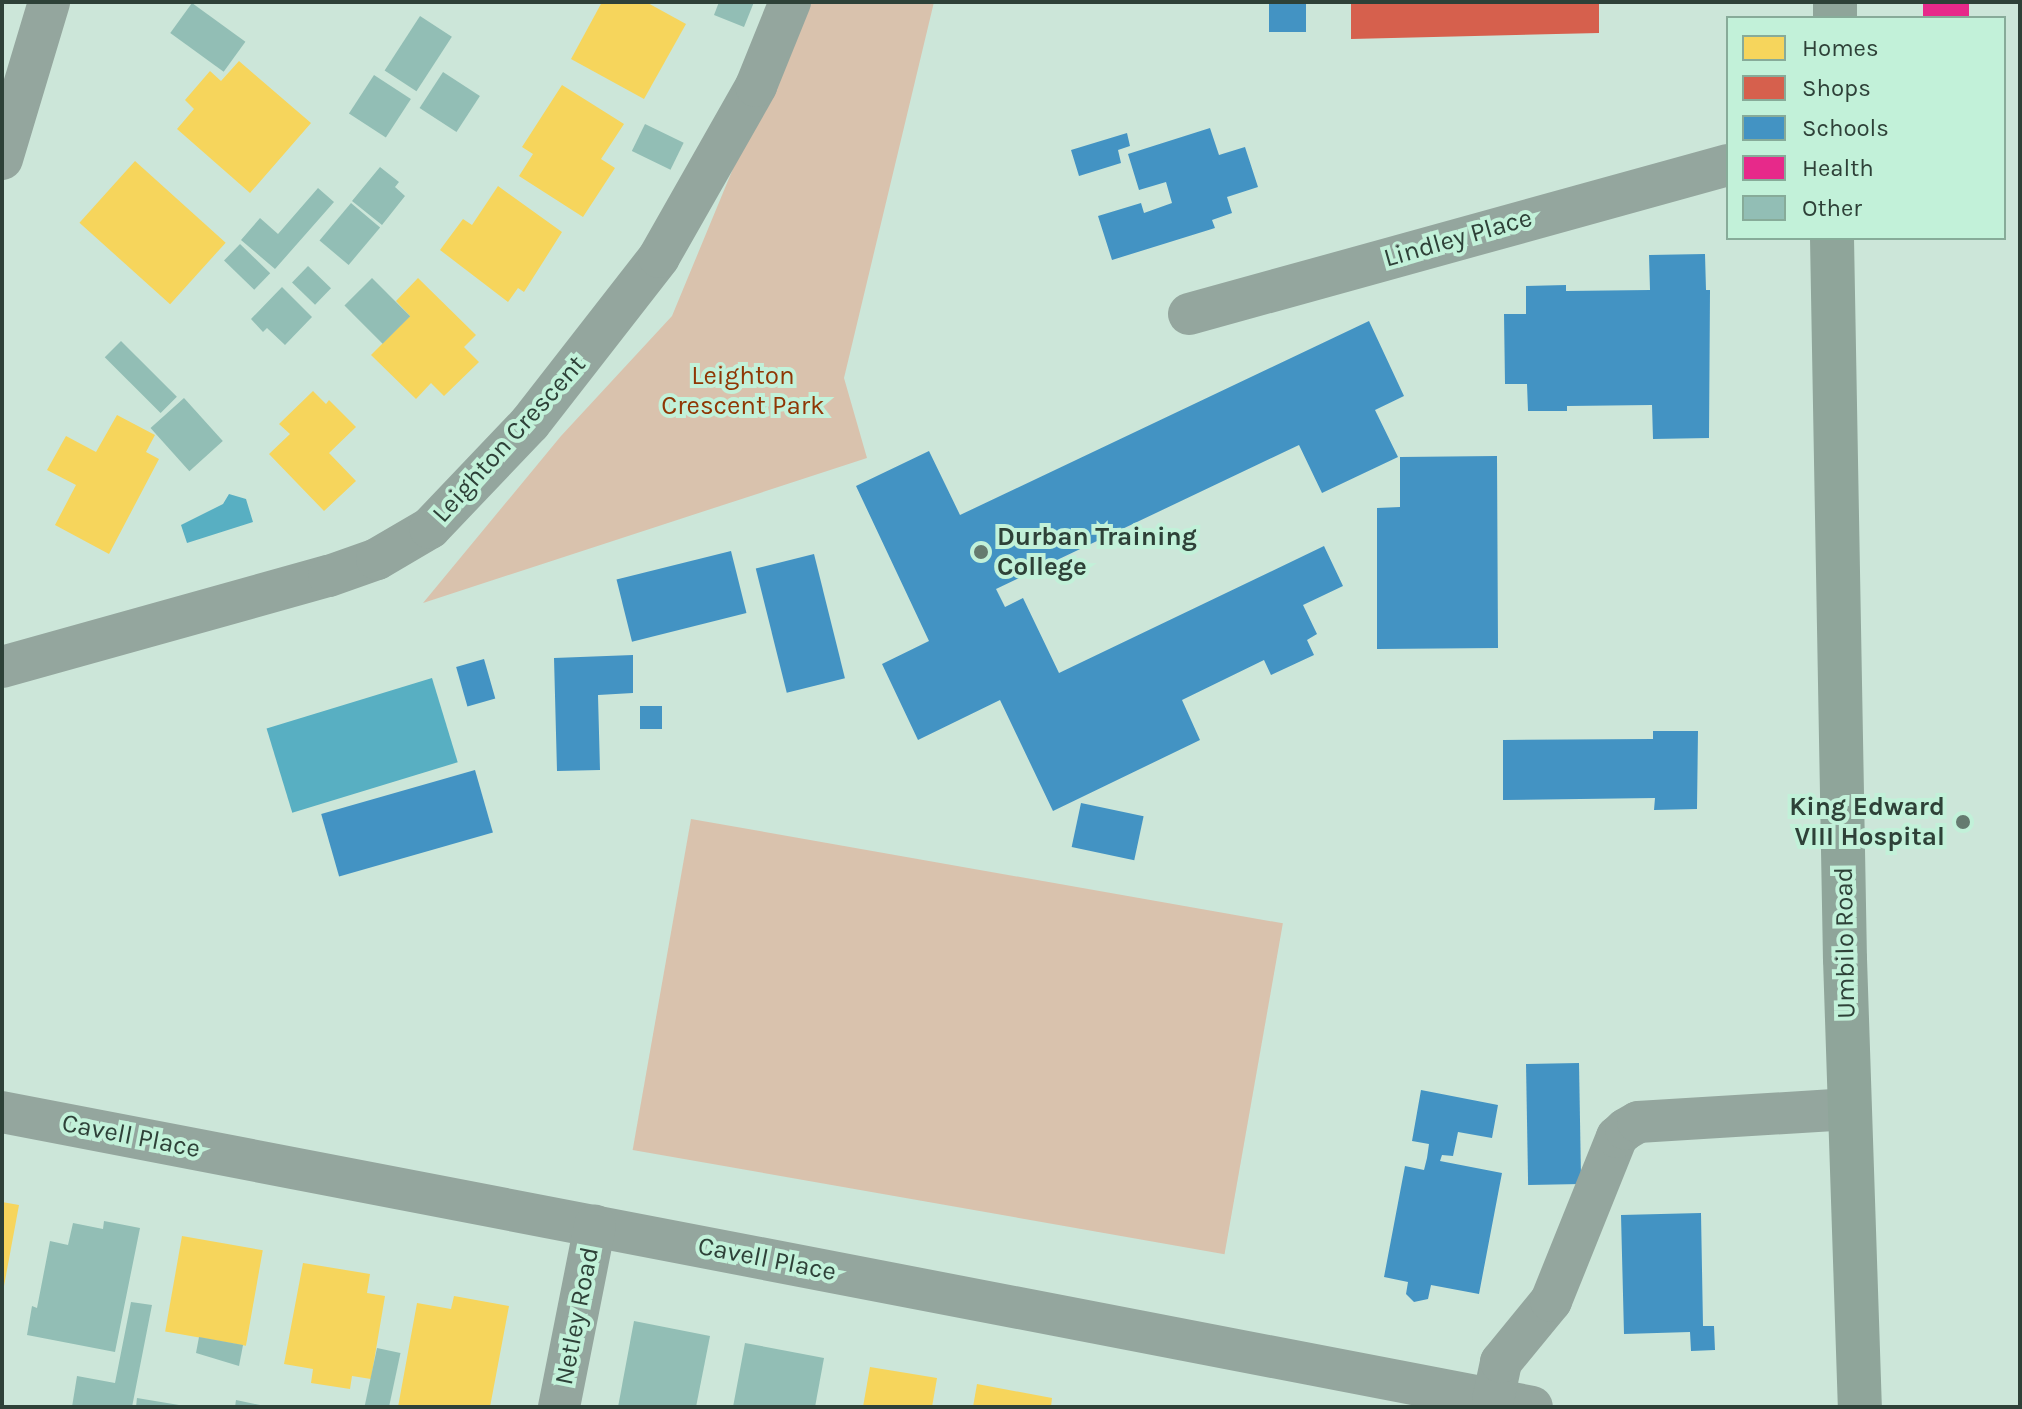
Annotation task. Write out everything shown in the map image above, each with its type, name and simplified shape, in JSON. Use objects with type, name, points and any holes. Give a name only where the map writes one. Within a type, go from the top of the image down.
[{"type":"main road","name":"Umbilo Road","points":[[1832,240],[1850,1109],[1860,1407]]},
{"type":"street","points":[[2,159],[49,2]]},
{"type":"street","name":"Leighton Crescent","points":[[2,667],[329,576],[405,546],[430,528],[530,423],[659,257],[756,86],[790,2]]},
{"type":"street","name":"Lindley Place","points":[[1189,314],[1726,166]]},
{"type":"street","points":[[1512,1403],[1501,1362],[1551,1301],[1617,1137],[1626,1129],[1638,1122],[1850,1109]]},
{"type":"street","name":"Cavell Place","points":[[2,1112],[1512,1403]]},
{"type":"street","name":"Netley Road","points":[[559,1407],[595,1226]]},
{"type":"green space","name":"Leighton Crescent Park","points":[[802,2],[934,2],[844,378],[867,458],[423,603],[561,436],[672,316]]},
{"type":"green space","points":[[691,819],[1283,923],[1225,1254],[633,1150]]},
{"type":"water","points":[[229,494],[246,499],[253,522],[187,543],[181,525],[223,504]]},
{"type":"water","points":[[432,678],[458,762],[292,813],[267,729]]},
{"type":"building: Homes","points":[[602,2],[646,2],[686,24],[644,99],[571,59]]},
{"type":"building: Homes","points":[[239,61],[311,123],[250,193],[177,129],[194,109],[185,100],[210,71],[221,81]]},
{"type":"building: Homes","points":[[562,85],[624,124],[601,159],[615,168],[583,217],[519,176],[533,154],[522,147]]},
{"type":"building: Homes","points":[[135,161],[226,243],[170,304],[79,223]]},
{"type":"building: Homes","points":[[498,186],[562,232],[524,292],[518,288],[508,302],[440,250],[463,219],[472,225]]},
{"type":"building: Homes","points":[[418,278],[476,335],[464,347],[479,362],[444,396],[431,383],[416,399],[371,355],[410,316],[396,301]]},
{"type":"building: Homes","points":[[313,391],[326,404],[329,400],[356,427],[329,453],[356,481],[324,511],[269,454],[290,434],[279,424]]},
{"type":"building: Homes","points":[[117,415],[155,435],[146,452],[159,459],[109,554],[55,525],[76,485],[47,470],[66,436],[96,452]]},
{"type":"building: Homes","points":[[2,1202],[19,1205],[4,1286],[2,1286]]},
{"type":"building: Homes","points":[[182,1236],[263,1250],[246,1346],[165,1332]]},
{"type":"building: Homes","points":[[303,1263],[370,1274],[367,1293],[385,1296],[371,1379],[352,1376],[350,1389],[311,1383],[313,1369],[284,1364]]},
{"type":"building: Homes","points":[[454,1296],[509,1306],[490,1407],[398,1407],[417,1303],[451,1309]]},
{"type":"building: Homes","points":[[870,1367],[937,1378],[932,1407],[863,1407]]},
{"type":"building: Homes","points":[[977,1384],[1052,1398],[1051,1407],[973,1407]]},
{"type":"building: Shops","points":[[1351,2],[1599,2],[1599,33],[1351,39]]},
{"type":"building: Schools","points":[[1269,2],[1306,2],[1306,32],[1269,32]]},
{"type":"building: Schools","points":[[1210,128],[1219,155],[1245,147],[1258,187],[1227,197],[1232,213],[1212,220],[1215,228],[1112,260],[1098,216],[1141,203],[1144,213],[1172,203],[1166,182],[1139,190],[1128,154]]},
{"type":"building: Schools","points":[[1127,133],[1130,146],[1118,150],[1121,163],[1079,176],[1071,150]]},
{"type":"building: Schools","points":[[1705,254],[1706,290],[1710,290],[1709,438],[1653,439],[1652,405],[1567,406],[1567,411],[1528,411],[1527,384],[1505,384],[1504,314],[1526,314],[1526,286],[1566,285],[1566,291],[1650,290],[1649,255]]},
{"type":"building: Schools","name":"Durban Training College","points":[[1369,321],[1404,396],[1375,410],[1398,457],[1322,493],[1299,445],[996,589],[1005,607],[1023,598],[1059,673],[1324,546],[1343,586],[1303,605],[1317,634],[1307,640],[1314,655],[1271,675],[1264,660],[1182,700],[1200,740],[1053,811],[1000,700],[918,740],[882,664],[929,641],[856,486],[929,451],[960,515]]},
{"type":"building: Schools","points":[[1497,456],[1498,648],[1377,649],[1377,508],[1400,507],[1400,457]]},
{"type":"building: Schools","points":[[731,551],[746,613],[632,642],[617,580]]},
{"type":"building: Schools","points":[[814,554],[845,678],[787,693],[756,569]]},
{"type":"building: Schools","points":[[633,655],[633,693],[598,695],[600,770],[557,771],[554,658]]},
{"type":"building: Schools","points":[[484,659],[495,698],[467,706],[456,667]]},
{"type":"building: Schools","points":[[640,706],[662,706],[662,729],[640,729]]},
{"type":"building: Schools","points":[[1653,731],[1698,731],[1697,809],[1654,810],[1655,798],[1503,800],[1503,740],[1653,739]]},
{"type":"building: Schools","points":[[475,770],[493,832],[339,877],[321,814]]},
{"type":"building: Schools","points":[[1081,803],[1144,816],[1134,860],[1072,847]]},
{"type":"building: Schools","points":[[1579,1063],[1581,1184],[1528,1185],[1526,1064]]},
{"type":"building: Schools","points":[[1421,1090],[1498,1105],[1492,1138],[1458,1132],[1453,1156],[1442,1155],[1440,1161],[1502,1173],[1479,1294],[1431,1285],[1428,1299],[1414,1302],[1406,1294],[1408,1282],[1384,1277],[1405,1166],[1424,1170],[1427,1158],[1429,1144],[1412,1141]]},
{"type":"building: Schools","points":[[1701,1213],[1703,1326],[1714,1326],[1715,1350],[1691,1351],[1690,1332],[1624,1334],[1621,1215]]},
{"type":"building: Health","points":[[1923,2],[1969,2],[1969,16],[1923,16]]},
{"type":"building: Other","points":[[719,2],[754,2],[744,27],[714,15]]},
{"type":"building: Other","points":[[192,3],[245,42],[224,72],[170,33]]},
{"type":"building: Other","points":[[420,16],[452,37],[416,91],[385,71]]},
{"type":"building: Other","points":[[443,72],[480,96],[456,132],[420,108]]},
{"type":"building: Other","points":[[374,75],[411,99],[386,138],[349,114]]},
{"type":"building: Other","points":[[645,124],[684,143],[670,170],[632,151]]},
{"type":"building: Other","points":[[380,167],[399,182],[395,187],[405,196],[382,225],[352,201]]},
{"type":"building: Other","points":[[318,188],[334,202],[275,269],[241,240],[260,218],[278,234]]},
{"type":"building: Other","points":[[351,203],[380,227],[349,265],[320,241]]},
{"type":"building: Other","points":[[240,244],[270,273],[254,290],[224,261]]},
{"type":"building: Other","points":[[308,266],[331,288],[315,305],[292,283]]},
{"type":"building: Other","points":[[372,278],[410,316],[383,344],[344,306]]},
{"type":"building: Other","points":[[282,287],[312,317],[285,345],[267,328],[263,332],[251,319]]},
{"type":"building: Other","points":[[121,341],[177,397],[161,413],[105,357]]},
{"type":"building: Other","points":[[184,398],[223,441],[189,471],[151,428]]},
{"type":"building: Other","points":[[104,1221],[140,1228],[115,1352],[27,1335],[32,1306],[37,1308],[50,1241],[68,1245],[73,1223],[103,1229]]},
{"type":"building: Other","points":[[131,1302],[152,1305],[132,1407],[72,1407],[77,1376],[115,1383]]},
{"type":"building: Other","points":[[634,1321],[710,1336],[696,1407],[618,1407]]},
{"type":"building: Other","points":[[199,1337],[243,1345],[239,1366],[196,1353]]},
{"type":"building: Other","points":[[745,1343],[824,1358],[815,1407],[733,1407]]},
{"type":"building: Other","points":[[377,1348],[400,1353],[389,1407],[365,1407]]},
{"type":"building: Other","points":[[137,1398],[179,1405],[179,1407],[136,1407]]},
{"type":"building: Other","points":[[236,1400],[265,1406],[265,1407],[235,1407]]},
{"type":"place","name":"Durban Training College","points":[[981,552]]},
{"type":"place","name":"King Edward VIII Hospital","points":[[1963,822]]}]
